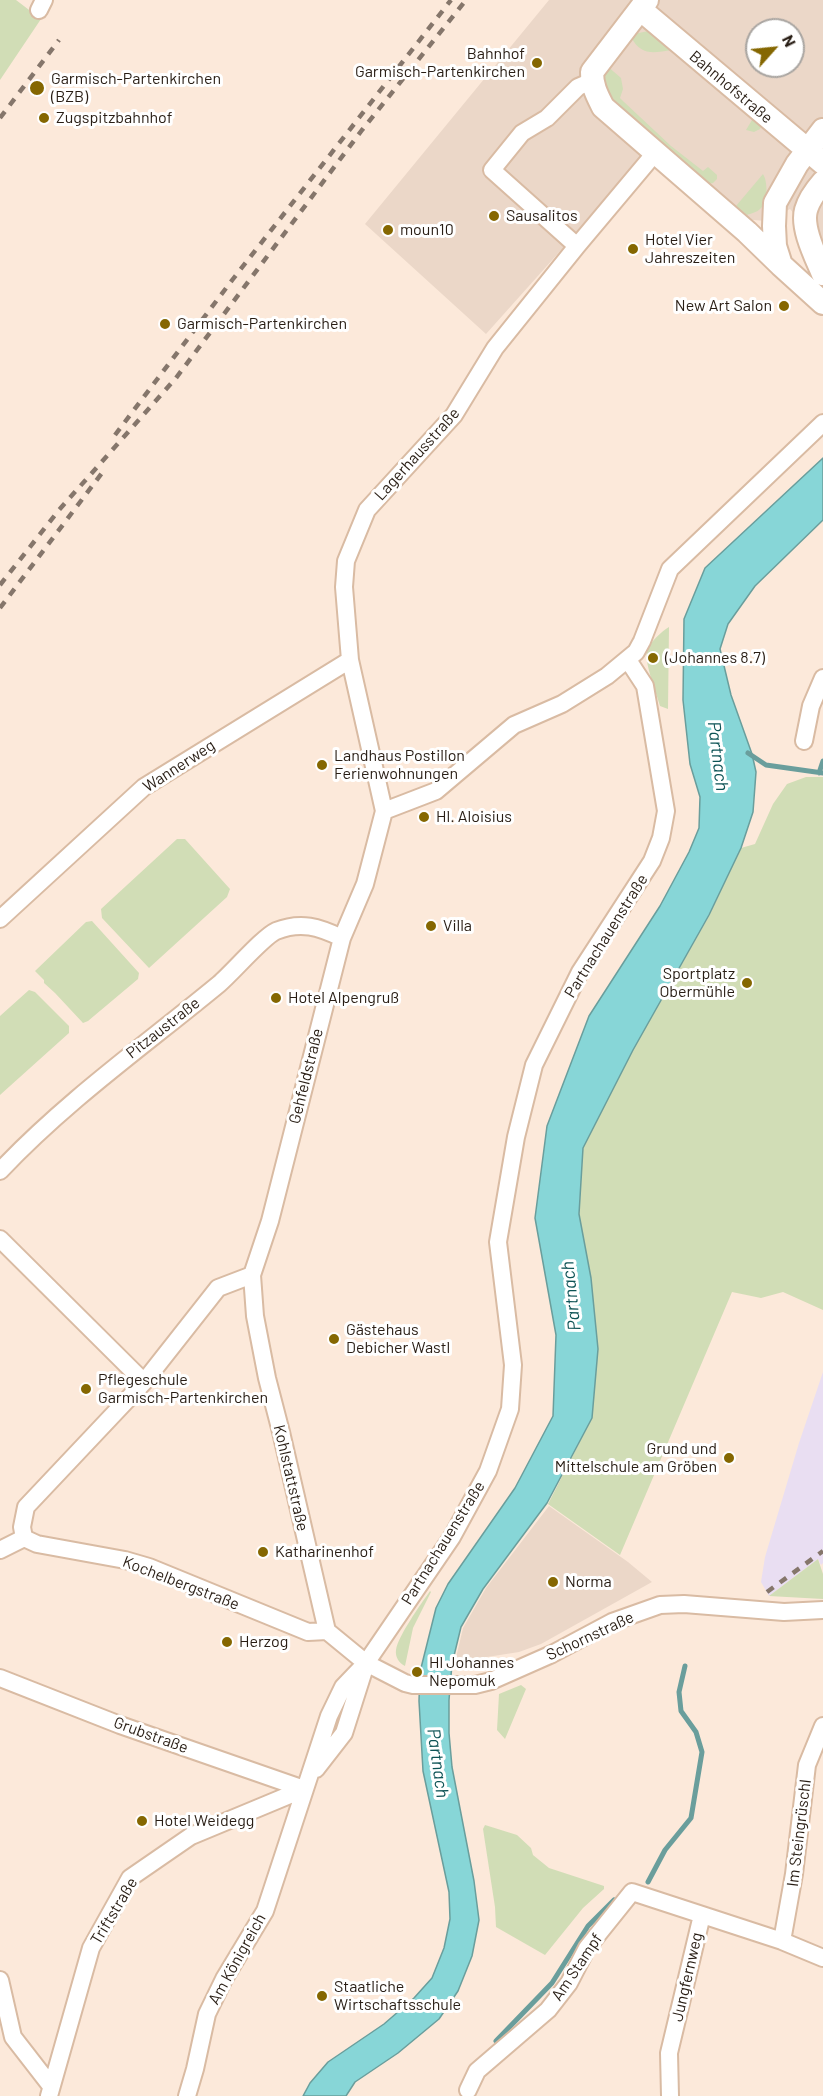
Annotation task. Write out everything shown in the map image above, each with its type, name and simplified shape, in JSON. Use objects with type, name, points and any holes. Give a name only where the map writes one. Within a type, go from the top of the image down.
[{"type":"street","name":"Bahnhofstraße","points":[[577,246],[492,170],[522,133],[547,118],[578,87],[592,81],[592,72],[644,4],[815,157]]},
{"type":"street","points":[[592,81],[595,93],[603,107],[747,232],[823,303]]},
{"type":"street","points":[[781,265],[775,246],[775,203],[797,164],[815,157],[823,130]]},
{"type":"street","name":"Lagerhausstraße","points":[[384,812],[350,660],[344,587],[346,561],[367,510],[454,415],[495,348],[655,153]]},
{"type":"street","points":[[823,182],[812,196],[806,222],[823,274]]},
{"type":"street","points":[[747,232],[791,220],[806,222]]},
{"type":"street","points":[[384,812],[436,790],[514,725],[561,704],[607,676],[628,660],[642,641],[670,569],[823,423]]},
{"type":"street","name":"Wannerweg","points":[[0,919],[144,787],[350,660]]},
{"type":"street","name":"Partnachauenstraße","points":[[305,1785],[328,1716],[343,1687],[366,1663],[452,1537],[488,1471],[510,1409],[513,1365],[498,1242],[516,1137],[534,1065],[580,972],[652,861],[661,838],[666,811],[645,686],[628,660]]},
{"type":"street","points":[[804,741],[811,706],[823,678]]},
{"type":"street","name":"Gehfeldstraße","points":[[252,1275],[270,1221],[342,938],[364,884],[384,812]]},
{"type":"street","name":"Pitzaustraße","points":[[0,1171],[33,1136],[122,1060],[221,982],[274,932],[297,926],[321,928],[342,938]]},
{"type":"street","points":[[0,1239],[144,1382]]},
{"type":"street","points":[[0,1550],[24,1538],[22,1527],[26,1507],[144,1382],[218,1288],[252,1275]]},
{"type":"street","name":"Kohlstattstraße","points":[[252,1275],[255,1316],[267,1378],[327,1631]]},
{"type":"street","name":"Kochelbergstraße","points":[[24,1538],[37,1544],[125,1560],[149,1567],[308,1632],[327,1631]]},
{"type":"street","name":"Schornstraße","points":[[366,1663],[413,1685],[475,1685],[491,1681],[552,1654],[612,1622],[660,1605],[684,1604],[784,1612],[823,1610]]},
{"type":"street","points":[[327,1631],[366,1663]]},
{"type":"street","name":"Grubstraße","points":[[0,1678],[120,1725],[305,1785]]},
{"type":"street","name":"Im Steingrüschl","points":[[782,1941],[794,1874],[807,1765],[823,1726]]},
{"type":"street","name":"Triftstraße","points":[[50,2091],[91,1948],[130,1878],[191,1836],[305,1785]]},
{"type":"street","name":"Am Königreich","points":[[187,2096],[207,2014],[224,1979],[265,1911],[305,1785]]},
{"type":"street","name":"Am Stampf","points":[[468,2090],[477,2072],[548,2010],[569,1983],[587,1948],[632,1892],[702,1915]]},
{"type":"street","name":"Jungfernweg","points":[[670,2096],[669,2053],[702,1915],[782,1941],[823,1958]]},
{"type":"street","points":[[0,1980],[13,2037],[50,2091]]},
{"type":"shaded area","points":[[549,0],[823,0],[823,248],[790,209],[766,221],[741,219],[655,145],[486,334],[365,224]]},
{"type":"shaded area","points":[[823,1372],[823,1563],[821,1565],[818,1559],[769,1596],[761,1582],[765,1557]]},
{"type":"shaded area","points":[[549,1506],[628,1562],[652,1582],[541,1644],[519,1652],[455,1662],[463,1628],[486,1588]]},
{"type":"green space","points":[[0,0],[16,0],[41,19],[0,80]]},
{"type":"green space","points":[[653,30],[763,122],[760,129],[754,132],[746,130],[752,120],[672,50],[648,52],[639,47],[631,37],[634,34]]},
{"type":"green space","points":[[606,65],[621,78],[623,89],[620,98],[671,146],[703,171],[708,167],[717,175],[713,183],[708,184],[622,111],[606,94],[602,78]]},
{"type":"green space","points":[[763,174],[766,187],[765,201],[760,209],[747,215],[736,206]]},
{"type":"green space","points":[[669,627],[668,709],[660,706],[649,671],[647,651],[659,634]]},
{"type":"green space","points":[[806,777],[823,777],[823,1310],[783,1292],[761,1298],[732,1292],[620,1555],[548,1504],[592,1418],[598,1349],[591,1278],[579,1214],[583,1148],[633,1050],[709,916],[741,848],[755,844],[773,804],[787,784]]},
{"type":"green space","points":[[177,839],[185,839],[230,889],[227,897],[149,968],[102,918],[101,909]]},
{"type":"green space","points":[[92,921],[139,973],[138,979],[83,1023],[35,971],[86,922]]},
{"type":"green space","points":[[29,990],[35,992],[69,1026],[69,1033],[0,1095],[0,1016]]},
{"type":"green space","points":[[818,1559],[823,1574],[823,1599],[769,1596]]},
{"type":"green space","points":[[430,1591],[413,1628],[405,1666],[397,1657],[398,1644],[410,1620]]},
{"type":"green space","points":[[521,1685],[526,1689],[505,1739],[497,1730],[499,1694]]},
{"type":"green space","points":[[485,1825],[517,1835],[531,1848],[533,1855],[549,1868],[604,1886],[604,1889],[583,1908],[545,1955],[496,1927],[483,1829]]},
{"type":"water","name":"Partnach","points":[[823,458],[823,520],[755,586],[728,624],[720,649],[731,695],[756,772],[753,812],[741,848],[709,915],[633,1050],[583,1148],[579,1214],[591,1278],[598,1349],[592,1418],[547,1503],[483,1589],[461,1627],[452,1664],[449,1733],[452,1767],[474,1881],[479,1920],[472,1956],[458,1991],[439,2019],[398,2053],[355,2082],[346,2096],[303,2096],[310,2083],[328,2062],[384,2024],[414,1998],[432,1978],[444,1948],[450,1919],[449,1892],[423,1771],[419,1701],[420,1672],[436,1608],[448,1584],[515,1488],[553,1416],[556,1335],[535,1218],[547,1126],[589,1016],[660,906],[699,828],[700,797],[690,764],[683,700],[684,619],[705,568]]},
{"type":"waterway","points":[[748,753],[766,765],[823,773]]},
{"type":"waterway","points":[[819,773],[823,761]]},
{"type":"waterway","points":[[648,1882],[665,1850],[691,1818],[702,1752],[696,1732],[681,1711],[679,1692],[685,1666]]},
{"type":"waterway","points":[[496,2041],[552,1983],[588,1926],[614,1900]]},
{"type":"railway","points":[[115,435],[233,279],[451,0]]},
{"type":"railway","points":[[0,585],[59,510],[176,378],[362,130],[466,0]]},
{"type":"railway","points":[[0,118],[59,40]]},
{"type":"railway","points":[[0,608],[102,473]]},
{"type":"railway","points":[[767,1592],[823,1551]]},
{"type":"place","name":"Bahnhof Garmisch-Partenkirchen","points":[[537,63]]},
{"type":"place","name":"Garmisch-Partenkirchen (BZB)","points":[[37,88]]},
{"type":"place","name":"Zugspitzbahnhof","points":[[44,118]]},
{"type":"place","name":"Sausalitos","points":[[494,216]]},
{"type":"place","name":"moun10","points":[[388,230]]},
{"type":"place","name":"Hotel Vier Jahreszeiten","points":[[633,249]]},
{"type":"place","name":"New Art Salon","points":[[784,306]]},
{"type":"place","name":"Garmisch-Partenkirchen","points":[[165,324]]},
{"type":"place","name":"(Johannes 8.7)","points":[[653,658]]},
{"type":"place","name":"Landhaus Postillon Ferienwohnungen","points":[[322,765]]},
{"type":"place","name":"Hl. Aloisius","points":[[424,817]]},
{"type":"place","name":"Villa","points":[[431,926]]},
{"type":"place","name":"Sportplatz Obermühle","points":[[747,983]]},
{"type":"place","name":"Hotel Alpengruß","points":[[276,998]]},
{"type":"place","name":"Gästehaus Debicher Wastl","points":[[334,1339]]},
{"type":"place","name":"Pflegeschule Garmisch-Partenkirchen","points":[[86,1389]]},
{"type":"place","name":"Grund und Mittelschule am Gröben","points":[[729,1458]]},
{"type":"place","name":"Katharinenhof","points":[[263,1552]]},
{"type":"place","name":"Norma","points":[[553,1582]]},
{"type":"place","name":"Herzog","points":[[227,1642]]},
{"type":"place","name":"Hl Johannes Nepomuk","points":[[417,1672]]},
{"type":"place","name":"Hotel Weidegg","points":[[142,1821]]},
{"type":"place","name":"Staatliche Wirtschaftsschule","points":[[322,1996]]}]
